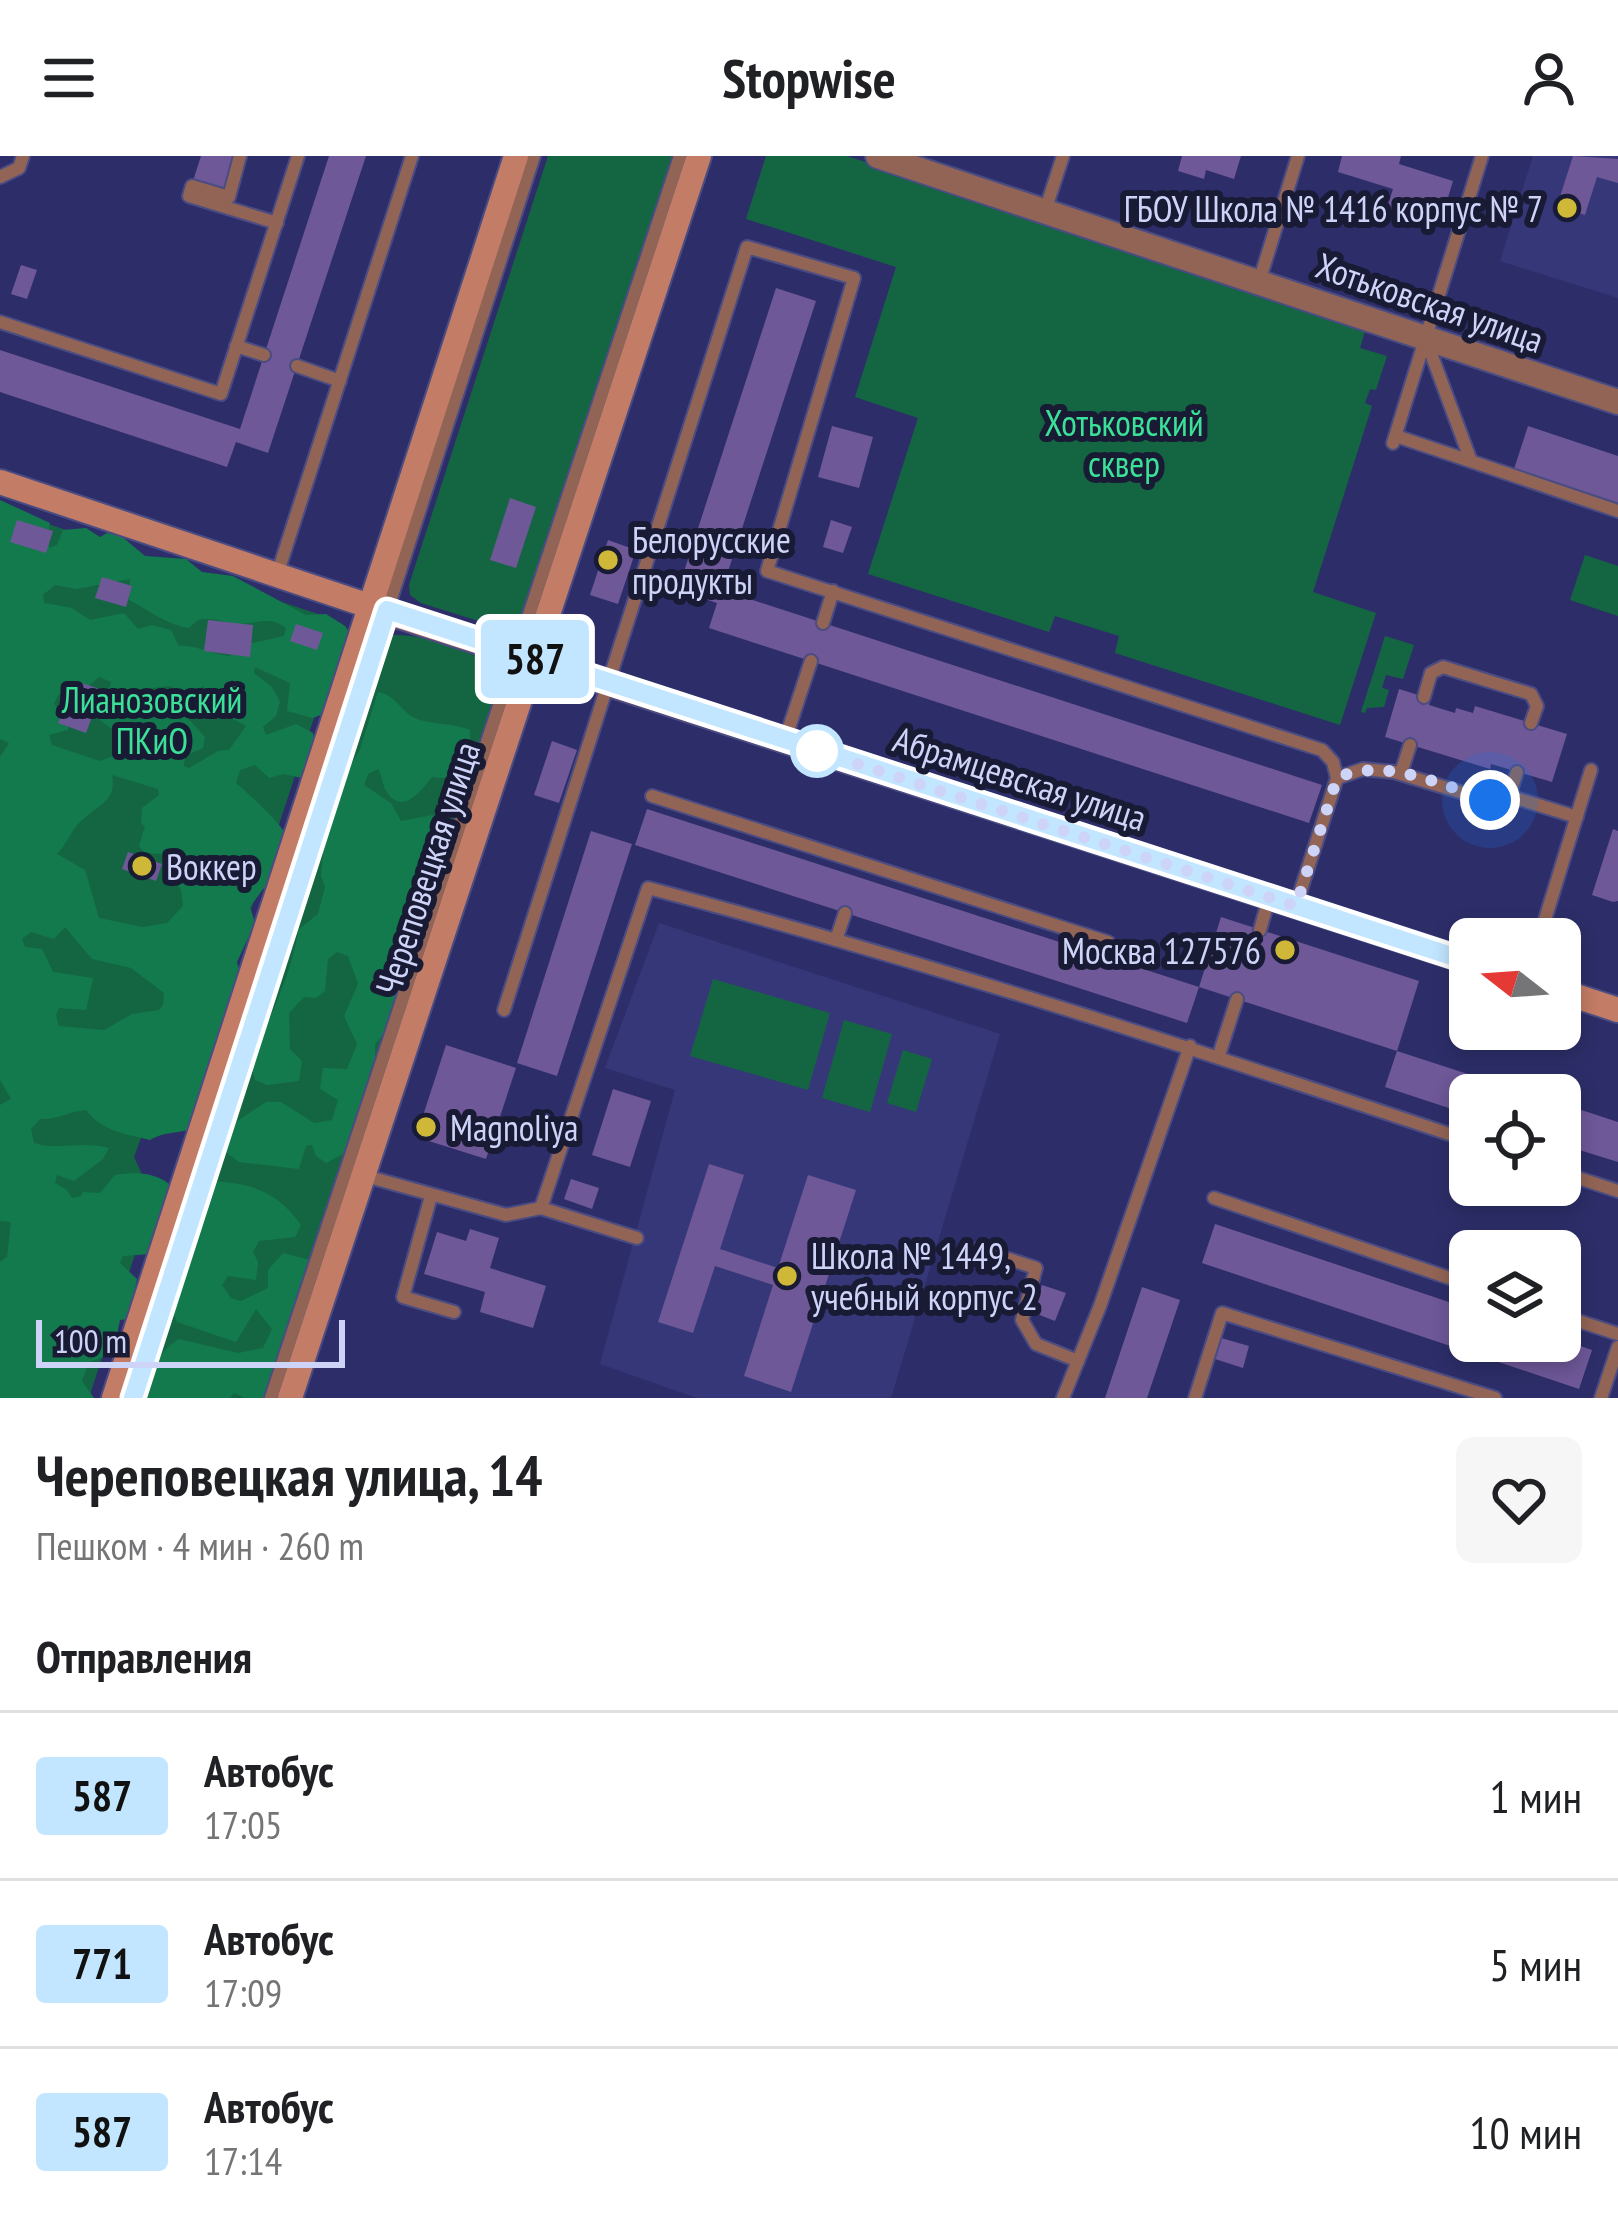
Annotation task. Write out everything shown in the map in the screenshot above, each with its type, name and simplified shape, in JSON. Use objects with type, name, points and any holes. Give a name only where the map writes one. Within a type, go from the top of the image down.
[{"type":"main road","points":[[114,1398],[380,608],[516,156]]},
{"type":"main road","name":"Череповецкая улица","points":[[290,1398],[523,656],[699,156]]},
{"type":"main road","name":"Абрамцевская улица","points":[[0,482],[1449,955]]},
{"type":"main road","points":[[1581,998],[1618,1010]]},
{"type":"street","name":"Хотьковская улица","points":[[878,156],[1618,402]]},
{"type":"lane","points":[[0,177],[19,168],[23,156]]},
{"type":"lane","points":[[240,156],[229,197],[191,186],[189,196],[277,223]]},
{"type":"lane","points":[[0,322],[220,394],[298,156]]},
{"type":"lane","points":[[277,574],[412,156]]},
{"type":"lane","points":[[133,1398],[380,608],[534,156]]},
{"type":"lane","name":"Череповецкая улица","points":[[272,1398],[523,656],[680,156]]},
{"type":"lane","points":[[1045,211],[1063,156]]},
{"type":"lane","points":[[1258,282],[1298,156]]},
{"type":"lane","points":[[1482,156],[1394,440],[1471,460],[1618,511]]},
{"type":"lane","points":[[504,1010],[746,247],[854,278],[767,571],[1322,750],[1333,762],[1337,778],[1296,906]]},
{"type":"lane","points":[[1425,339],[1471,460]]},
{"type":"lane","points":[[236,346],[264,356]]},
{"type":"lane","points":[[297,367],[340,381]]},
{"type":"lane","points":[[823,623],[833,591]]},
{"type":"lane","points":[[785,740],[811,661]]},
{"type":"lane","points":[[1424,697],[1431,674],[1443,667],[1531,694],[1537,706],[1531,724]]},
{"type":"lane","points":[[1401,773],[1410,745]]},
{"type":"lane","points":[[1337,778],[1363,770],[1401,773],[1490,800],[1509,796],[1577,817]]},
{"type":"lane","points":[[1546,918],[1591,770]]},
{"type":"lane","points":[[1509,796],[1516,772]]},
{"type":"lane","points":[[652,796],[859,870],[1108,942]]},
{"type":"lane","points":[[541,1208],[648,888],[1190,1046],[1449,1134]]},
{"type":"lane","points":[[1260,930],[1270,897]]},
{"type":"lane","points":[[836,940],[845,913]]},
{"type":"lane","points":[[1219,1055],[1237,999]]},
{"type":"lane","points":[[1063,1398],[1190,1046]]},
{"type":"lane","points":[[362,1175],[506,1215],[541,1208],[637,1238]]},
{"type":"lane","points":[[1581,1179],[1618,1191]]},
{"type":"lane","points":[[431,1196],[403,1297],[454,1312]]},
{"type":"lane","points":[[1214,1198],[1449,1278]]},
{"type":"lane","points":[[978,1249],[1036,1268],[1022,1320],[1036,1343],[1078,1361]]},
{"type":"lane","points":[[1195,1398],[1222,1313],[1495,1398]]},
{"type":"lane","points":[[1581,1322],[1618,1334]]},
{"type":"lane","points":[[1601,1398],[1618,1347]]},
{"type":"shaded area","name":"ГБОУ Школа № 1416 корпус № 7","points":[[1533,156],[1618,156],[1618,298],[1500,261]]},
{"type":"shaded area","points":[[659,923],[1000,1034],[891,1398],[697,1398],[600,1364],[675,1090],[605,1068]]},
{"type":"green space","points":[[548,156],[681,156],[531,609],[518,624],[498,627],[421,603],[410,595],[409,585]]},
{"type":"green space","name":"Хотьковский сквер","points":[[766,156],[847,156],[1366,328],[1360,348],[1387,356],[1376,390],[1370,389],[1365,403],[1372,406],[1313,592],[1376,613],[1340,725],[1115,653],[1119,636],[1055,616],[1049,632],[868,574],[918,418],[855,397],[896,267],[746,219]]},
{"type":"green space","name":"Лианозовский ПКиО","points":[[0,500],[50,523],[46,540],[50,548],[57,545],[63,530],[86,528],[100,537],[120,535],[145,556],[186,559],[202,572],[233,576],[306,615],[326,614],[345,626],[355,640],[331,711],[313,718],[287,711],[290,683],[255,667],[254,673],[272,687],[280,702],[276,716],[263,727],[266,735],[296,724],[313,733],[318,758],[307,779],[283,774],[269,778],[255,765],[240,770],[236,783],[289,839],[277,880],[250,907],[255,923],[237,962],[240,974],[201,1125],[150,1140],[107,1127],[86,1110],[40,1119],[31,1129],[34,1143],[109,1148],[103,1159],[74,1181],[57,1175],[55,1183],[72,1198],[83,1192],[100,1193],[115,1175],[134,1173],[158,1178],[181,1194],[151,1254],[123,1256],[120,1263],[137,1279],[129,1319],[120,1320],[113,1354],[89,1362],[82,1381],[94,1398],[0,1398],[0,1262],[7,1257],[11,1222],[0,1221],[0,1105],[11,1099],[0,1080],[0,757],[9,743],[0,739]],"holes":[[[130,579],[129,600],[180,626],[189,628],[199,620],[211,619],[238,624],[269,621],[286,628],[284,636],[239,646],[230,656],[224,655],[179,646],[171,630],[152,625],[138,629],[124,613],[90,620],[72,608],[44,603],[43,595],[55,585],[76,589]],[[99,677],[111,682],[100,720],[113,730],[118,746],[113,756],[100,761],[52,745],[49,735],[68,730],[69,716],[54,704],[58,695],[79,694]],[[171,686],[185,699],[203,686],[216,710],[246,726],[229,750],[218,751],[189,768],[184,766],[185,756],[203,748],[205,737],[176,705],[146,694],[145,689]],[[112,775],[158,789],[159,795],[142,808],[141,824],[145,826],[139,846],[145,853],[162,854],[181,890],[183,906],[167,923],[143,927],[99,918],[85,870],[57,854],[112,791]],[[65,927],[92,959],[131,968],[164,993],[163,1005],[159,1010],[132,1014],[104,1030],[59,1026],[59,1008],[86,1010],[93,978],[53,972],[42,949],[25,947],[22,939],[31,932],[54,939]]]},
{"type":"green space","name":"Лианозовский ПКиО","points":[[0,508],[330,618],[338,645],[184,1113],[144,1130],[134,1157],[153,1198],[89,1398],[0,1398]]},
{"type":"green space","points":[[1585,555],[1618,566],[1618,616],[1570,600]]},
{"type":"green space","points":[[392,635],[451,646],[504,675],[269,1398],[141,1398],[383,650]]},
{"type":"green space","points":[[1385,636],[1414,645],[1403,679],[1386,675],[1382,688],[1389,690],[1384,707],[1361,712]]},
{"type":"green space","points":[[378,692],[417,719],[470,730],[469,757],[453,779],[432,777],[404,802],[391,797],[378,769],[368,774],[364,785],[391,803],[401,821],[433,815],[446,824],[444,854],[419,909],[425,939],[405,967],[394,964],[390,973],[402,993],[394,1022],[375,1044],[375,1068],[347,1152],[326,1163],[312,1145],[306,1146],[299,1169],[239,1162],[223,1150],[228,1127],[266,1102],[281,1102],[314,1123],[332,1120],[338,1100],[320,1089],[323,1068],[347,1069],[357,1044],[344,1016],[358,984],[348,956],[337,952],[328,959],[325,991],[316,998],[304,997],[289,1013],[290,1049],[302,1061],[299,1081],[267,1085],[255,1080],[252,1069],[290,966],[298,930],[318,914],[325,887],[321,876],[326,824],[344,775],[359,752]]},
{"type":"green space","points":[[713,979],[830,1013],[808,1090],[690,1056]]},
{"type":"green space","points":[[844,1020],[892,1034],[870,1112],[822,1098]]},
{"type":"green space","points":[[903,1050],[932,1059],[916,1112],[887,1103]]},
{"type":"green space","points":[[213,1181],[263,1191],[283,1204],[301,1225],[295,1237],[259,1241],[253,1252],[258,1262],[256,1280],[228,1276],[222,1285],[231,1298],[241,1301],[268,1288],[268,1270],[283,1253],[313,1261],[315,1280],[297,1295],[302,1327],[276,1398],[245,1398],[234,1393],[230,1398],[147,1398],[156,1364],[179,1339],[238,1353],[263,1348],[272,1329],[256,1309],[236,1342],[177,1322],[170,1305],[196,1206]]},
{"type":"building","points":[[201,156],[238,156],[227,195],[192,184]]},
{"type":"building","points":[[329,156],[366,156],[268,453],[236,442],[227,467],[0,392],[0,350],[240,429]]},
{"type":"building","points":[[1182,156],[1241,156],[1234,179],[1206,170],[1204,179],[1178,171]]},
{"type":"building","points":[[1342,156],[1401,156],[1399,164],[1453,181],[1440,224],[1387,208],[1393,189],[1338,172]]},
{"type":"building","points":[[1573,156],[1618,159],[1618,183],[1597,177],[1585,215],[1557,206]]},
{"type":"building","points":[[21,265],[37,270],[27,299],[11,294]]},
{"type":"building","points":[[776,288],[816,301],[722,590],[1322,785],[1309,823],[709,628],[717,603],[678,590]]},
{"type":"building","points":[[832,426],[873,437],[859,488],[818,477]]},
{"type":"building","points":[[1528,426],[1618,456],[1618,503],[1514,469]]},
{"type":"building","points":[[510,498],[536,507],[516,568],[490,560]]},
{"type":"building","points":[[17,520],[53,531],[46,553],[10,542]]},
{"type":"building","points":[[831,520],[852,527],[843,553],[823,547]]},
{"type":"building","points":[[608,540],[636,550],[618,604],[590,595]]},
{"type":"building","points":[[102,577],[132,586],[126,607],[95,598]]},
{"type":"building","points":[[208,620],[253,625],[250,657],[204,651]]},
{"type":"building","points":[[296,624],[323,633],[317,650],[290,641]]},
{"type":"building","points":[[82,683],[102,690],[86,733],[58,723],[68,694],[77,698]]},
{"type":"building","points":[[1399,689],[1455,713],[1456,708],[1473,713],[1475,706],[1567,734],[1552,782],[1385,737]]},
{"type":"building","points":[[552,741],[577,750],[559,803],[534,795]]},
{"type":"building","points":[[647,809],[1199,987],[1187,1023],[635,845]]},
{"type":"building","points":[[1613,829],[1618,831],[1618,901],[1613,902],[1592,895]]},
{"type":"building","points":[[591,831],[632,844],[557,1076],[517,1063]]},
{"type":"building","name":"Воккер","points":[[128,852],[162,864],[156,881],[122,869]]},
{"type":"building","points":[[1221,917],[1419,981],[1397,1051],[1199,987]]},
{"type":"building","points":[[446,1045],[516,1068],[486,1159],[416,1137]]},
{"type":"building","points":[[1397,1051],[1468,1074],[1449,1074],[1449,1108],[1385,1087]]},
{"type":"building","points":[[613,1089],[651,1101],[630,1167],[592,1155]]},
{"type":"building","points":[[1581,1110],[1618,1122],[1618,1162],[1581,1151]]},
{"type":"building","name":"Школа № 1449, учебный корпус 2","points":[[709,1164],[744,1175],[720,1249],[778,1268],[808,1175],[856,1190],[791,1392],[744,1376],[773,1285],[715,1266],[693,1333],[658,1322]]},
{"type":"building","points":[[571,1179],[599,1188],[592,1209],[564,1199]]},
{"type":"building","points":[[1215,1224],[1449,1302],[1449,1346],[1202,1263]]},
{"type":"building","points":[[470,1229],[499,1238],[490,1268],[546,1286],[533,1328],[480,1312],[485,1292],[424,1274],[437,1232],[466,1241]]},
{"type":"building","points":[[1042,1285],[1066,1293],[1055,1321],[1032,1312]]},
{"type":"building","points":[[1142,1287],[1180,1300],[1147,1398],[1105,1398]]},
{"type":"building","points":[[1221,1338],[1249,1346],[1243,1368],[1215,1359]]},
{"type":"building","points":[[1581,1346],[1592,1350],[1579,1389],[1498,1362],[1581,1362]]},
{"type":"bus line","name":"587","points":[[133,1398],[387,610],[1449,955]]},
{"type":"place","name":"ГБОУ Школа № 1416 корпус № 7","points":[[1567,208]]},
{"type":"place","name":"Белорусские продукты","points":[[608,560]]},
{"type":"place","name":"Воккер","points":[[142,866]]},
{"type":"place","name":"Москва 127576","points":[[1285,950]]},
{"type":"place","name":"Magnoliya","points":[[426,1127]]},
{"type":"place","name":"Школа № 1449, учебный корпус 2","points":[[787,1276]]},
{"type":"route","points":[[817,751],[1296,906],[1337,778],[1355,770],[1394,772],[1490,800]]}]
